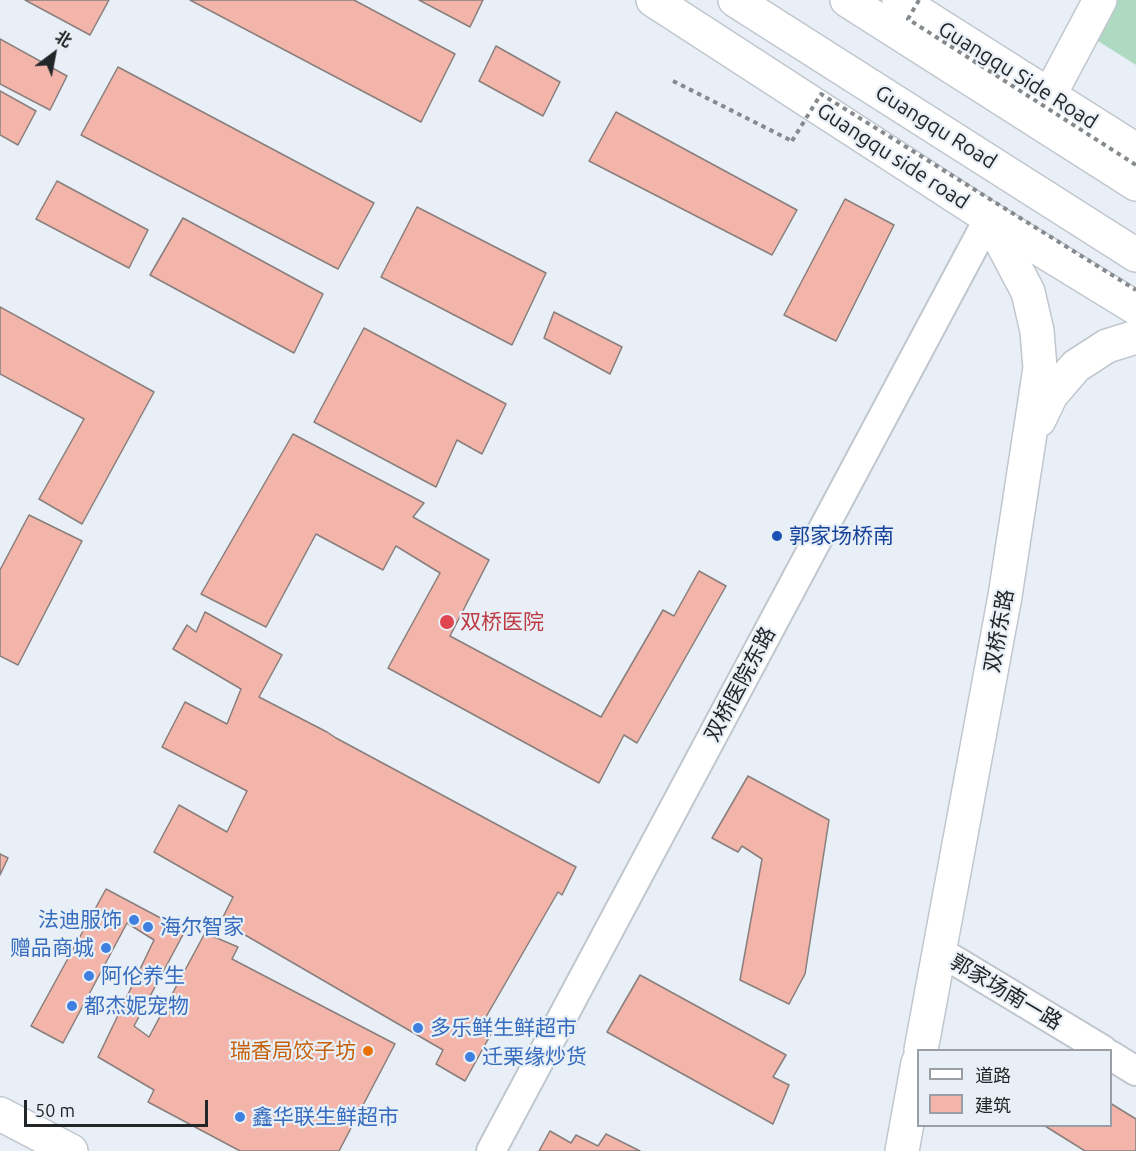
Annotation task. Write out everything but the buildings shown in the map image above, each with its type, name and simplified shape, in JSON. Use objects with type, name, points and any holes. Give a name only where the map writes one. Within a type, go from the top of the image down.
[{"type":"main road","name":"Guangqu side road","points":[[653,0],[989,218],[1136,308]]},
{"type":"main road","name":"Guangqu Road","points":[[735,0],[1136,255]]},
{"type":"main road","points":[[847,0],[1136,184]]},
{"type":"main road","name":"Guangqu Side Road","points":[[899,0],[1136,150]]},
{"type":"main road","points":[[1049,96],[1100,0]]},
{"type":"main road","name":"双桥东路","points":[[921,1049],[1005,596],[1040,368],[1037,331],[1028,292],[989,218]]},
{"type":"main road","points":[[1030,438],[1051,395],[1077,366],[1107,346],[1136,337]]},
{"type":"main road","points":[[902,1151],[917,1068]]},
{"type":"main road","points":[[0,1114],[71,1151]]},
{"type":"street","name":"双桥医院东路","points":[[491,1151],[989,218]]},
{"type":"street","name":"郭家场南一路","points":[[939,951],[1101,1049]]},
{"type":"street","points":[[1112,1056],[1136,1071]]},
{"type":"path","points":[[919,0],[908,19],[1136,165]]},
{"type":"path","points":[[673,81],[792,141],[821,94],[1136,291]]},
{"type":"green space","points":[[1100,0],[1136,0],[1136,65],[1082,31]]},
{"type":"place","name":"郭家场桥南","points":[[777,536]]},
{"type":"place","name":"双桥医院","points":[[447,622]]},
{"type":"place","name":"法迪服饰","points":[[134,920]]},
{"type":"place","name":"海尔智家","points":[[148,927]]},
{"type":"place","name":"赠品商城","points":[[106,948]]},
{"type":"place","name":"阿伦养生","points":[[89,976]]},
{"type":"place","name":"都杰妮宠物","points":[[72,1006]]},
{"type":"place","name":"多乐鲜生鲜超市","points":[[418,1028]]},
{"type":"place","name":"瑞香局饺子坊","points":[[368,1051]]},
{"type":"place","name":"迁栗缘炒货","points":[[470,1057]]},
{"type":"place","name":"鑫华联生鲜超市","points":[[240,1117]]}]
